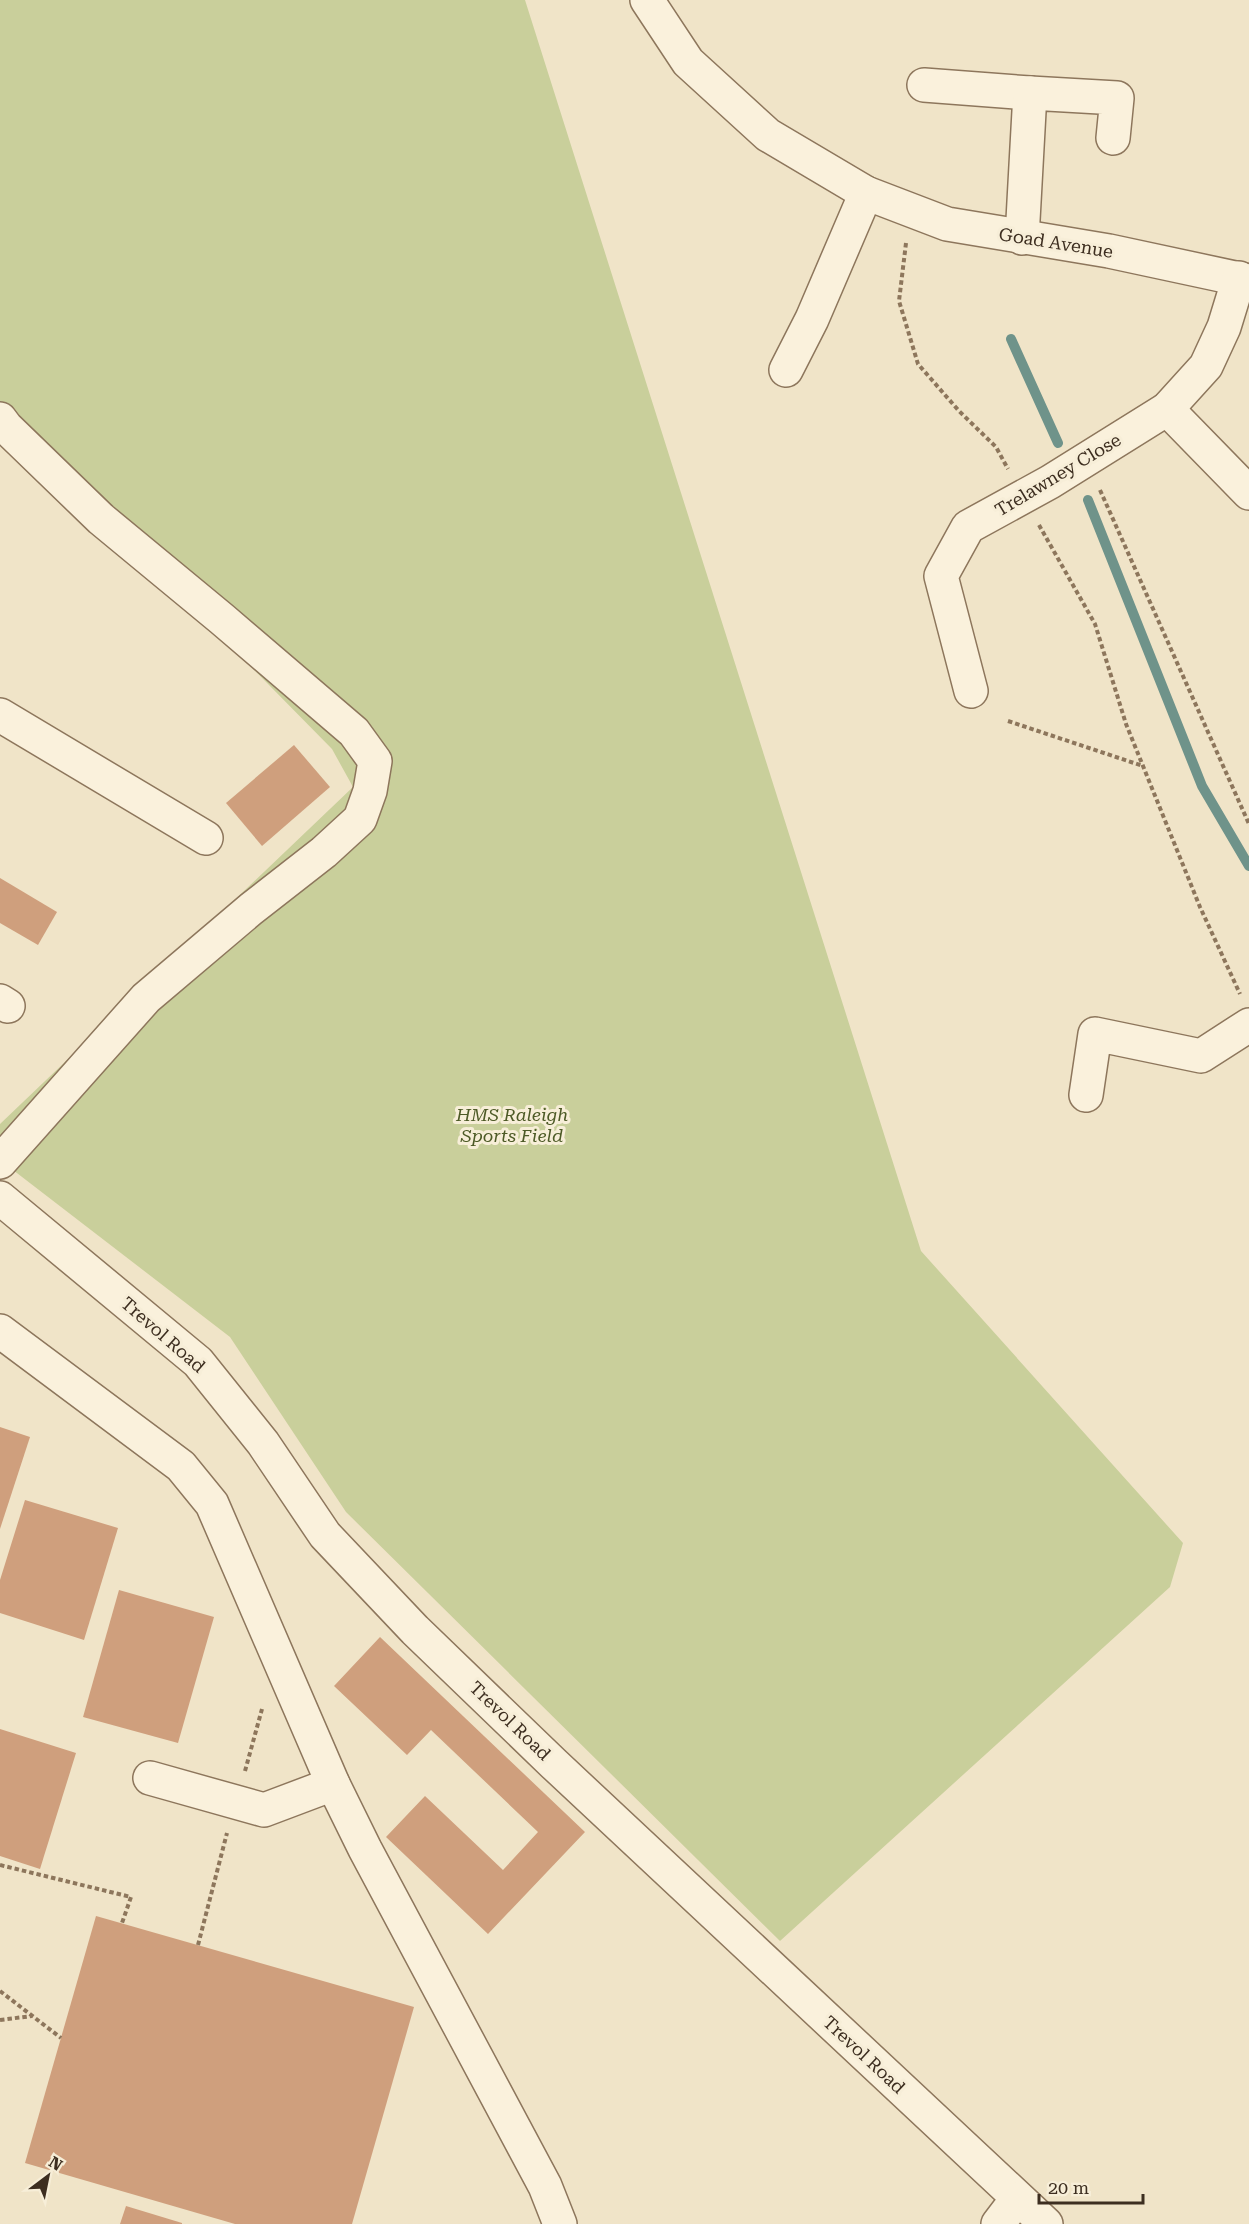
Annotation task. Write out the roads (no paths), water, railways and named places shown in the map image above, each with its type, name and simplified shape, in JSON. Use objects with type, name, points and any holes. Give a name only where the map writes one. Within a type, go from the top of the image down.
[{"type":"street","name":"Goad Avenue","points":[[647,0],[688,62],[768,135],[866,193],[946,224],[1109,251],[1244,280]]},
{"type":"street","points":[[924,86],[1117,98],[1113,138]]},
{"type":"street","points":[[1022,238],[1030,93]]},
{"type":"street","points":[[786,369],[812,319],[866,193]]},
{"type":"street","name":"Trelawney Close","points":[[971,692],[940,576],[968,527],[1167,409],[1206,366],[1244,280]]},
{"type":"street","points":[[1167,409],[1249,493]]},
{"type":"street","points":[[0,419],[6,428],[101,519],[354,732],[375,760],[370,791],[360,819],[324,852],[250,909],[146,998],[0,1162]]},
{"type":"street","points":[[0,715],[206,838]]},
{"type":"street","points":[[1086,1095],[1095,1034],[1201,1056],[1247,1014]]},
{"type":"street","name":"Trevol Road","points":[[0,1198],[198,1362],[263,1443],[325,1535],[415,1630],[1008,2211],[1046,2224]]},
{"type":"street","points":[[0,1331],[181,1466],[212,1504],[333,1784],[545,2186],[560,2224]]},
{"type":"street","points":[[150,1778],[264,1810],[333,1784]]},
{"type":"waterway","points":[[1011,339],[1058,443]]},
{"type":"waterway","points":[[1088,500],[1202,786],[1249,866]]},
{"type":"park label","name":"HMS Raleigh Sports Field","points":[[512,1125]]}]
